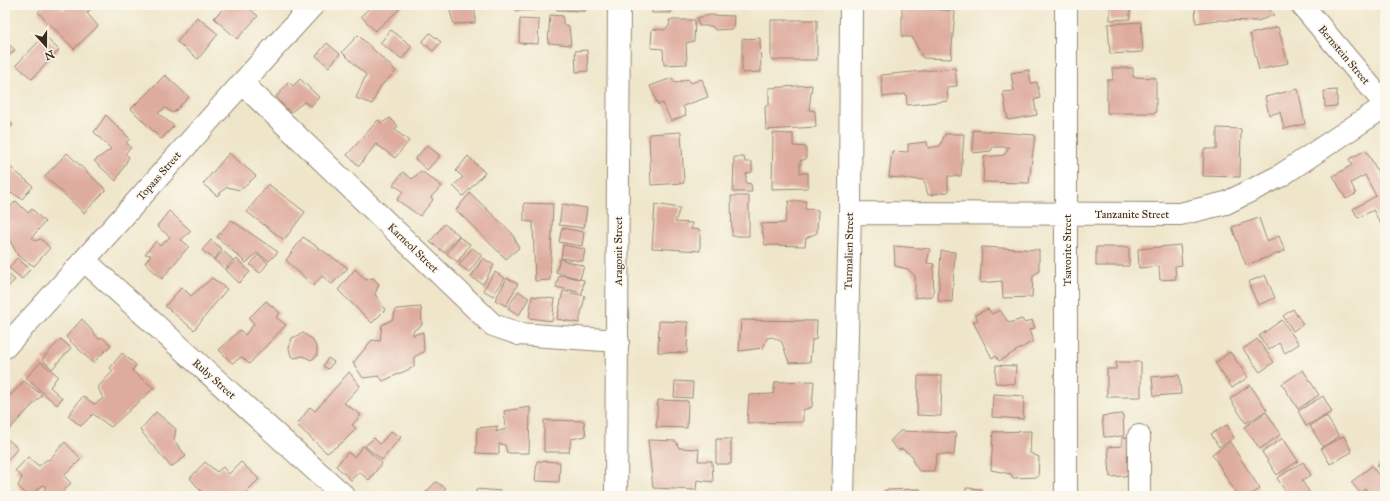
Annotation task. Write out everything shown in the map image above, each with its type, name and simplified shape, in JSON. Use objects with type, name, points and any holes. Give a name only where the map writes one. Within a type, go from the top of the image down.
[{"type":"street","name":"Topaas Street","points":[[5,347],[85,261],[313,5]]},
{"type":"street","name":"Aragonit Street","points":[[616,496],[619,5]]},
{"type":"street","name":"Turmalien Street","points":[[843,496],[850,213],[851,5]]},
{"type":"street","name":"Tsavorite Street","points":[[1066,5],[1080,496]]},
{"type":"street","name":"Tsavorite Street","points":[[1066,496],[1080,5]]},
{"type":"street","name":"Bernstein Street","points":[[1302,5],[1385,105]]},
{"type":"street","name":"Karneol Street","points":[[242,83],[493,325],[519,334],[618,341]]},
{"type":"street","name":"Tanzanite Street","points":[[850,213],[1180,214],[1226,203],[1280,176],[1385,105]]},
{"type":"street","name":"Ruby Street","points":[[85,261],[344,496]]},
{"type":"street","points":[[1139,436],[1139,496]]},
{"type":"building","points":[[46,5],[58,5],[63,10],[68,5],[95,5],[87,13],[98,26],[74,49],[38,12]]},
{"type":"building","points":[[227,5],[245,5],[258,16],[237,39],[214,18]]},
{"type":"building","points":[[250,5],[261,5],[255,10]]},
{"type":"building","points":[[373,5],[404,5],[375,31],[361,16]]},
{"type":"building","points":[[448,5],[475,5],[475,23],[454,24]]},
{"type":"building","points":[[516,5],[534,5],[534,10],[516,11]]},
{"type":"building","points":[[557,5],[585,5],[585,11],[557,10]]},
{"type":"building","points":[[651,5],[671,5],[671,13],[652,13]]},
{"type":"building","points":[[1110,5],[1130,5],[1130,19],[1110,20]]},
{"type":"building","points":[[1195,5],[1266,5],[1274,15],[1258,21],[1217,20],[1196,23]]},
{"type":"building","points":[[1378,5],[1385,5],[1385,11],[1383,12]]},
{"type":"building","points":[[902,7],[955,11],[951,59],[923,58],[912,37],[902,37]]},
{"type":"building","points":[[550,15],[563,16],[563,24],[569,26],[571,45],[548,43]]},
{"type":"building","points":[[710,15],[734,16],[733,29],[715,30],[712,26],[699,26],[697,18]]},
{"type":"building","points":[[197,17],[218,34],[198,59],[177,42]]},
{"type":"building","points":[[520,19],[539,20],[538,44],[519,43]]},
{"type":"building","points":[[669,20],[695,20],[694,41],[686,43],[687,64],[664,65],[663,49],[651,48],[652,29],[664,30],[670,25]]},
{"type":"building","points":[[771,20],[817,20],[817,60],[771,60]]},
{"type":"building","points":[[1141,22],[1143,52],[1110,54],[1108,24]]},
{"type":"building","points":[[1278,27],[1288,63],[1259,70],[1250,34]]},
{"type":"building","points":[[391,30],[412,46],[402,59],[380,43]]},
{"type":"building","points":[[430,33],[441,42],[433,51],[422,42]]},
{"type":"building","points":[[358,35],[396,71],[380,87],[372,104],[356,98],[366,75],[342,52]]},
{"type":"building","points":[[44,36],[59,50],[32,79],[16,65]]},
{"type":"building","points":[[760,38],[761,72],[742,73],[742,39]]},
{"type":"building","points":[[5,41],[15,50],[5,60]]},
{"type":"building","points":[[327,43],[340,54],[329,67],[316,56]]},
{"type":"building","points":[[587,50],[588,71],[576,72],[575,51]]},
{"type":"building","points":[[955,68],[957,86],[947,87],[948,101],[907,105],[906,94],[883,97],[881,75]]},
{"type":"building","points":[[1112,68],[1133,68],[1133,77],[1156,78],[1156,113],[1107,113],[1107,80],[1113,80]]},
{"type":"building","points":[[1029,70],[1031,83],[1037,82],[1040,98],[1034,100],[1037,115],[1008,120],[1003,92],[1014,91],[1011,73]]},
{"type":"building","points":[[165,75],[189,97],[173,113],[165,108],[158,113],[174,126],[161,139],[131,109]]},
{"type":"building","points":[[672,78],[675,83],[688,79],[691,83],[702,79],[708,97],[683,106],[686,115],[671,121],[663,103],[658,105],[650,86]]},
{"type":"building","points":[[300,79],[319,97],[311,106],[304,102],[290,113],[276,97],[289,82],[293,86]]},
{"type":"building","points":[[812,85],[809,110],[815,111],[816,127],[766,130],[765,107],[769,104],[769,88]]},
{"type":"building","points":[[1298,89],[1305,124],[1284,129],[1280,112],[1269,115],[1265,97]]},
{"type":"building","points":[[1337,90],[1337,106],[1325,107],[1324,91]]},
{"type":"building","points":[[106,115],[130,139],[126,142],[131,148],[125,153],[129,157],[116,181],[94,161],[111,149],[94,132]]},
{"type":"building","points":[[5,116],[13,125],[5,132]]},
{"type":"building","points":[[390,118],[398,126],[395,130],[409,141],[395,158],[376,144],[359,166],[347,155],[378,120],[382,123]]},
{"type":"building","points":[[1217,128],[1241,129],[1240,177],[1203,176],[1204,149],[1217,149]]},
{"type":"building","points":[[973,130],[1035,135],[1029,183],[983,182],[984,157],[1004,155],[1009,147],[993,147],[991,151],[973,153]]},
{"type":"building","points":[[681,132],[684,183],[651,185],[649,134]]},
{"type":"building","points":[[773,133],[793,134],[793,146],[806,147],[806,159],[800,161],[800,173],[808,173],[808,188],[772,189]]},
{"type":"building","points":[[945,134],[964,134],[961,176],[948,176],[948,192],[928,195],[924,180],[889,177],[892,151],[908,152],[908,144],[927,142],[928,148],[940,146]]},
{"type":"building","points":[[427,145],[440,156],[427,170],[415,159]]},
{"type":"building","points":[[1366,150],[1385,185],[1385,226],[1383,228],[1373,210],[1358,218],[1353,209],[1376,196],[1365,175],[1351,183],[1356,194],[1346,199],[1333,176],[1352,165],[1349,159]]},
{"type":"building","points":[[67,153],[106,190],[84,213],[45,176]]},
{"type":"building","points":[[229,153],[256,176],[240,190],[227,187],[217,196],[203,184]]},
{"type":"building","points":[[468,156],[485,173],[463,196],[453,186],[463,177],[456,171]]},
{"type":"building","points":[[734,157],[744,157],[745,162],[752,162],[752,172],[746,174],[746,183],[751,184],[752,192],[733,192]]},
{"type":"building","points":[[10,167],[33,186],[22,199],[12,193],[5,199],[5,173]]},
{"type":"building","points":[[421,171],[442,186],[431,197],[433,200],[420,216],[397,200],[403,191],[393,185],[403,172],[412,179]]},
{"type":"building","points":[[268,184],[305,212],[284,240],[247,212]]},
{"type":"building","points":[[470,193],[512,233],[519,248],[506,259],[456,210]]},
{"type":"building","points":[[731,196],[749,196],[749,236],[732,236]]},
{"type":"building","points":[[16,201],[28,213],[32,209],[45,222],[32,237],[35,241],[41,239],[50,248],[34,266],[18,256],[5,231],[5,212]]},
{"type":"building","points":[[789,201],[806,201],[805,209],[818,210],[817,233],[806,238],[805,246],[765,245],[761,224],[785,223]]},
{"type":"building","points":[[524,203],[553,204],[550,280],[535,281],[533,222],[524,221]]},
{"type":"building","points":[[562,204],[587,208],[584,228],[559,225]]},
{"type":"building","points":[[655,204],[680,208],[675,222],[692,223],[691,229],[700,230],[700,251],[652,248]]},
{"type":"building","points":[[169,211],[191,231],[181,240],[189,246],[162,279],[145,263],[151,255],[145,254],[156,241],[160,246],[170,237],[157,226]]},
{"type":"building","points":[[1259,218],[1267,241],[1279,236],[1285,251],[1246,265],[1232,227]]},
{"type":"building","points":[[231,220],[278,252],[269,261],[257,253],[246,263],[217,237]]},
{"type":"building","points":[[444,224],[459,235],[445,253],[430,242]]},
{"type":"building","points":[[562,228],[584,232],[582,246],[559,242]]},
{"type":"building","points":[[303,237],[348,268],[332,284],[322,276],[313,286],[286,260]]},
{"type":"building","points":[[459,237],[470,244],[458,262],[447,254]]},
{"type":"building","points":[[211,240],[222,249],[214,259],[202,250]]},
{"type":"building","points":[[563,245],[585,249],[583,261],[561,258]]},
{"type":"building","points":[[1180,245],[1182,265],[1175,266],[1176,279],[1160,280],[1159,266],[1139,268],[1138,249]]},
{"type":"building","points":[[894,246],[930,249],[927,263],[934,264],[933,296],[915,298],[915,276],[908,269],[895,266]]},
{"type":"building","points":[[982,247],[1039,250],[1039,272],[1033,275],[1032,297],[1003,298],[1002,281],[980,283]]},
{"type":"building","points":[[1096,247],[1129,247],[1129,266],[1096,266]]},
{"type":"building","points":[[472,248],[482,255],[469,272],[459,265]]},
{"type":"building","points":[[223,251],[233,260],[225,269],[214,260]]},
{"type":"building","points":[[941,251],[955,252],[952,302],[938,301]]},
{"type":"building","points":[[258,255],[268,263],[260,273],[250,265]]},
{"type":"building","points":[[17,258],[30,269],[22,279],[9,268]]},
{"type":"building","points":[[483,258],[494,265],[483,284],[471,277]]},
{"type":"building","points":[[237,259],[250,272],[239,283],[226,270]]},
{"type":"building","points":[[560,259],[584,266],[580,279],[556,272]]},
{"type":"building","points":[[355,269],[366,280],[373,278],[379,284],[375,294],[385,310],[372,323],[338,290]]},
{"type":"building","points":[[5,271],[15,280],[5,290]]},
{"type":"building","points":[[495,272],[505,278],[493,296],[483,290]]},
{"type":"building","points":[[559,275],[584,280],[582,293],[556,287]]},
{"type":"building","points":[[1265,275],[1275,298],[1258,305],[1248,282]]},
{"type":"building","points":[[212,278],[227,289],[194,330],[165,306],[182,287],[191,296]]},
{"type":"building","points":[[507,278],[518,284],[506,306],[495,300]]},
{"type":"building","points":[[518,291],[529,298],[519,315],[508,308]]},
{"type":"building","points":[[563,291],[585,296],[579,323],[557,319]]},
{"type":"building","points":[[532,296],[555,299],[552,321],[529,318]]},
{"type":"building","points":[[266,301],[280,313],[276,317],[286,325],[249,364],[242,357],[232,363],[219,350],[240,330],[245,335],[254,324],[249,318]]},
{"type":"building","points":[[421,307],[422,325],[413,331],[413,335],[423,332],[424,352],[414,357],[414,367],[383,381],[379,376],[363,378],[353,363],[372,340],[380,341],[382,325],[393,319],[396,309]]},
{"type":"building","points":[[988,309],[992,314],[1000,310],[1009,323],[1022,319],[1025,323],[1032,320],[1035,328],[1029,330],[1033,341],[999,361],[996,356],[992,358],[973,322],[978,320],[975,315]]},
{"type":"building","points":[[1293,309],[1303,324],[1293,331],[1283,316]]},
{"type":"building","points":[[82,319],[99,339],[102,337],[111,345],[93,363],[66,337]]},
{"type":"building","points":[[741,320],[817,321],[816,339],[812,340],[810,362],[789,363],[782,342],[773,337],[767,338],[763,348],[739,351]]},
{"type":"building","points":[[1282,320],[1299,344],[1285,353],[1279,343],[1269,350],[1259,336]]},
{"type":"building","points":[[659,321],[688,322],[687,353],[658,352]]},
{"type":"building","points":[[303,333],[312,339],[317,348],[317,356],[311,360],[303,356],[295,358],[291,356],[289,348],[292,338]]},
{"type":"building","points":[[61,339],[71,348],[52,369],[42,359]]},
{"type":"building","points":[[1257,339],[1274,362],[1260,372],[1243,349]]},
{"type":"building","points":[[1230,352],[1248,377],[1232,388],[1215,363]]},
{"type":"building","points":[[122,353],[136,365],[132,371],[154,388],[111,427],[93,414],[81,426],[68,416],[83,396],[94,404],[103,399],[98,387],[113,371],[110,368]]},
{"type":"building","points":[[328,358],[334,362],[328,369],[323,366]]},
{"type":"building","points":[[41,362],[58,376],[50,387],[62,398],[57,405],[26,378]]},
{"type":"building","points":[[1116,362],[1141,362],[1141,397],[1107,397],[1107,369],[1116,369]]},
{"type":"building","points":[[996,365],[1016,366],[1015,384],[995,383]]},
{"type":"building","points":[[1303,370],[1319,395],[1298,409],[1282,384]]},
{"type":"building","points":[[349,372],[360,386],[344,403],[361,415],[352,425],[356,429],[343,442],[327,453],[297,425],[310,407],[315,411]]},
{"type":"building","points":[[1179,375],[1181,394],[1154,396],[1152,377]]},
{"type":"building","points":[[918,376],[942,376],[941,416],[917,415]]},
{"type":"building","points":[[24,381],[42,395],[5,434],[5,401]]},
{"type":"building","points":[[675,381],[693,382],[692,398],[674,397]]},
{"type":"building","points":[[814,381],[812,407],[803,410],[803,422],[747,423],[749,395],[773,394],[775,382]]},
{"type":"building","points":[[1250,385],[1267,410],[1246,423],[1230,399]]},
{"type":"building","points":[[993,394],[1024,396],[1023,419],[992,417]]},
{"type":"building","points":[[1323,396],[1332,412],[1306,426],[1298,411]]},
{"type":"building","points":[[658,400],[688,401],[687,428],[656,427]]},
{"type":"building","points":[[530,407],[529,453],[507,453],[505,445],[499,444],[499,454],[476,453],[477,428],[498,426],[496,432],[506,429],[504,411]]},
{"type":"building","points":[[156,412],[176,429],[174,440],[186,456],[171,467],[140,430]]},
{"type":"building","points":[[1266,412],[1281,434],[1260,449],[1244,427]]},
{"type":"building","points":[[1123,414],[1124,436],[1104,437],[1102,416]]},
{"type":"building","points":[[1326,416],[1339,436],[1323,447],[1310,426]]},
{"type":"building","points":[[544,420],[584,421],[586,436],[571,439],[569,452],[544,452]]},
{"type":"building","points":[[1227,425],[1234,438],[1219,447],[1211,434]]},
{"type":"building","points":[[391,431],[401,437],[382,460],[365,446],[374,438],[380,444]]},
{"type":"building","points":[[900,431],[956,433],[954,455],[937,454],[934,471],[919,471],[913,462],[913,456],[902,449],[898,450],[890,441]]},
{"type":"building","points":[[1031,431],[1030,453],[1039,457],[1038,477],[1013,478],[1011,474],[991,470],[993,432]]},
{"type":"building","points":[[1344,436],[1352,452],[1330,464],[1321,448]]},
{"type":"building","points":[[5,437],[18,448],[5,463]]},
{"type":"building","points":[[1132,437],[1135,475],[1110,477],[1108,447],[1122,446],[1122,438]]},
{"type":"building","points":[[1283,438],[1298,461],[1277,475],[1262,452]]},
{"type":"building","points":[[716,439],[731,439],[731,464],[716,464]]},
{"type":"building","points":[[648,440],[676,441],[679,448],[699,449],[698,461],[712,461],[713,482],[697,480],[696,490],[653,488]]},
{"type":"building","points":[[65,442],[81,459],[64,476],[71,483],[59,496],[44,496],[41,493],[46,487],[43,485],[30,496],[27,496],[18,486],[22,477],[15,471],[28,457],[39,466],[46,460],[49,460]]},
{"type":"building","points":[[1230,442],[1260,489],[1248,496],[1238,496],[1212,454]]},
{"type":"building","points":[[363,446],[382,463],[369,480],[359,472],[351,480],[336,466],[348,452],[354,457]]},
{"type":"building","points":[[537,461],[560,462],[559,482],[535,481]]},
{"type":"building","points":[[1385,461],[1385,478],[1377,466]]},
{"type":"building","points":[[205,462],[217,472],[223,467],[229,474],[241,462],[259,479],[242,496],[205,496],[190,478]]},
{"type":"building","points":[[1303,462],[1311,475],[1302,481],[1310,493],[1305,496],[1293,496],[1289,490],[1286,492],[1277,478]]},
{"type":"building","points":[[1372,466],[1385,484],[1385,489],[1376,496],[1371,496],[1366,489],[1360,493],[1351,482]]},
{"type":"building","points":[[436,482],[446,488],[439,496],[422,496]]},
{"type":"building","points":[[966,488],[982,489],[982,496],[966,496]]},
{"type":"building","points":[[476,489],[501,491],[501,496],[476,496]]},
{"type":"building","points":[[920,489],[921,496],[885,496],[885,490]]},
{"type":"building","points":[[397,491],[403,496],[392,496]]},
{"type":"building","points":[[634,494],[720,495],[720,496],[634,496]]}]
